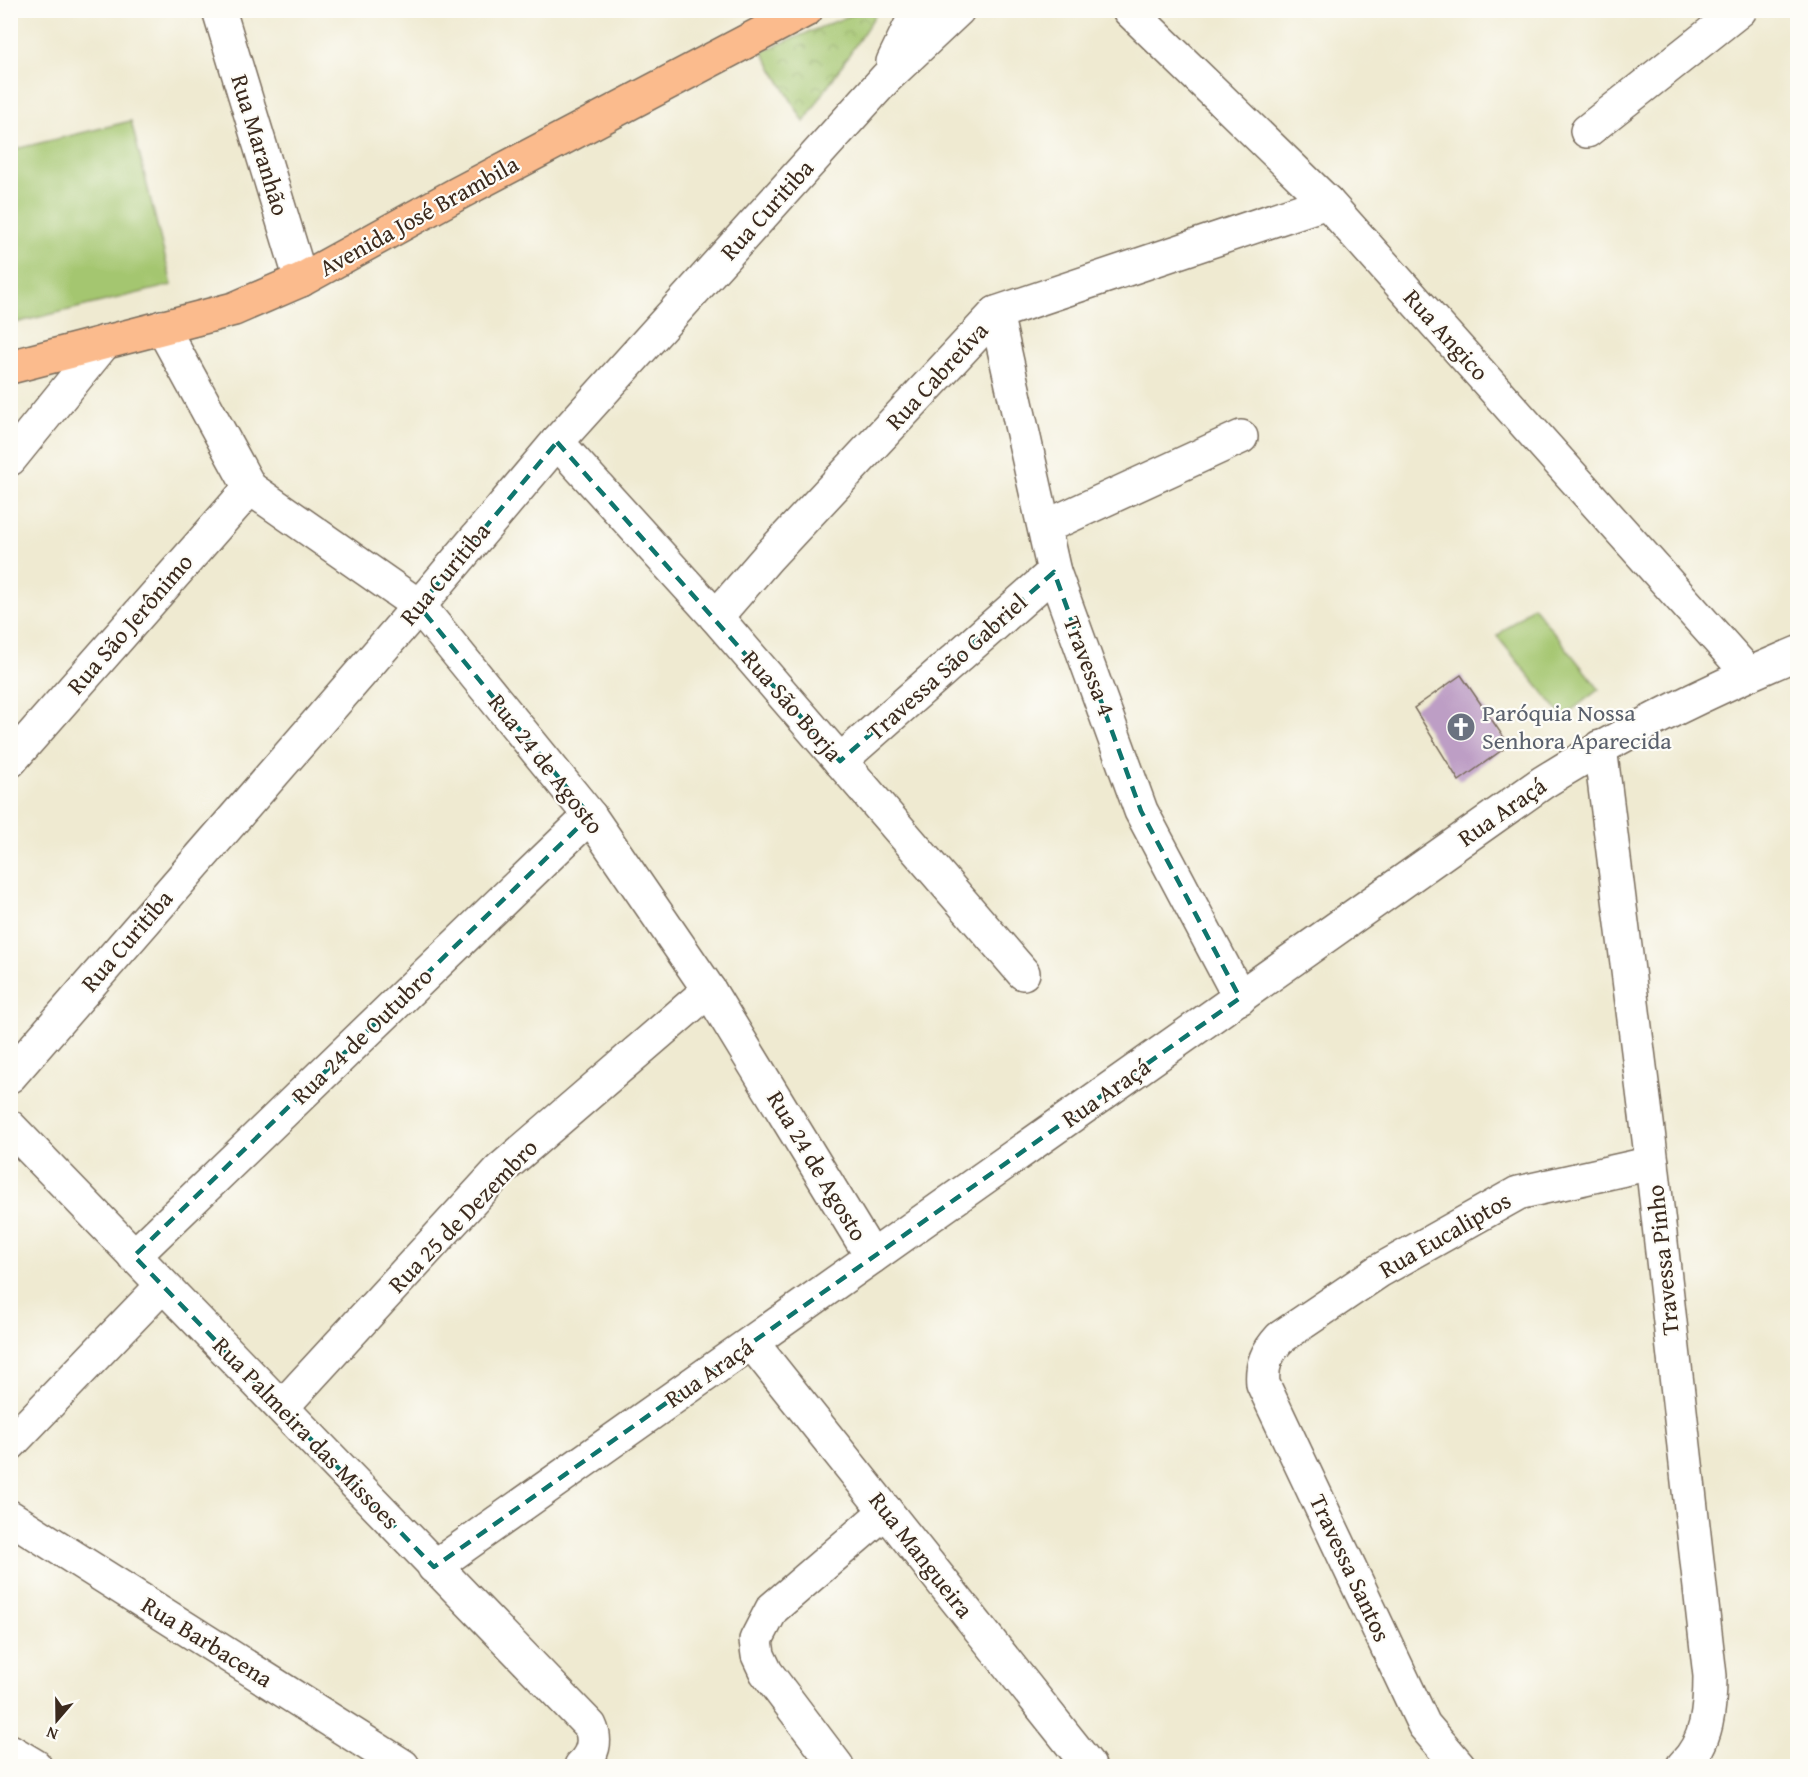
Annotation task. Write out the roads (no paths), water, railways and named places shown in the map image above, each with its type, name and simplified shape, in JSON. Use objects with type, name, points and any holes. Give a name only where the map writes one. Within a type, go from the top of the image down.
[{"type":"main road","name":"Avenida José Brambila","points":[[10,367],[234,309],[301,280],[457,194],[806,10]]},
{"type":"street","name":"Rua Maranhão","points":[[219,10],[301,280]]},
{"type":"street","name":"Rua Curitiba","points":[[886,78],[918,10]]},
{"type":"street","name":"Rua Curitiba","points":[[10,1076],[419,606],[557,442],[886,78],[958,10]]},
{"type":"street","name":"Rua Angico","points":[[1129,10],[1327,202],[1749,674]]},
{"type":"street","points":[[1587,130],[1740,10]]},
{"type":"street","name":"Rua Cabreúva","points":[[716,617],[768,557],[996,313],[1327,202]]},
{"type":"street","name":"Travessa 4","points":[[996,313],[1054,572],[1141,811],[1240,999]]},
{"type":"street","name":"Rua 24 de Agosto","points":[[162,327],[250,488],[419,606],[590,816],[709,990],[872,1257]]},
{"type":"street","points":[[10,459],[105,342]]},
{"type":"street","points":[[1045,527],[1240,437]]},
{"type":"street","name":"Rua São Borja","points":[[557,442],[716,617],[1023,973]]},
{"type":"street","name":"Rua São Jerônimo","points":[[10,761],[250,488]]},
{"type":"street","name":"Travessa São Gabriel","points":[[840,762],[1054,572]]},
{"type":"street","name":"Rua Araçá","points":[[434,1567],[1240,999],[1533,789],[1599,747],[1749,674],[1797,654]]},
{"type":"street","name":"Travessa Pinho","points":[[1599,747],[1652,1163],[1710,1676],[1707,1726],[1698,1746],[1683,1767]]},
{"type":"street","name":"Rua 24 de Outubro","points":[[134,1256],[590,816]]},
{"type":"street","name":"Rua 25 de Dezembro","points":[[282,1407],[500,1170],[709,990]]},
{"type":"street","name":"Rua Palmeira das Missoes","points":[[10,1127],[590,1726],[588,1755]]},
{"type":"street","name":"Rua Eucaliptos","points":[[1265,1360],[1280,1338],[1379,1271],[1518,1193],[1652,1163]]},
{"type":"street","points":[[10,1444],[162,1286]]},
{"type":"street","name":"Rua Mangueira","points":[[752,1343],[1089,1767]]},
{"type":"street","name":"Travessa Santos","points":[[1265,1360],[1262,1371],[1263,1384],[1424,1725],[1459,1767]]},
{"type":"street","points":[[837,1767],[766,1672],[758,1656],[756,1640],[772,1609],[886,1511]]},
{"type":"street","name":"Rua Barbacena","points":[[10,1517],[403,1767]]},
{"type":"street","points":[[10,1751],[35,1767]]},
{"type":"place","name":"Paróquia Nossa Senhora Aparecida","points":[[1461,727]]}]
